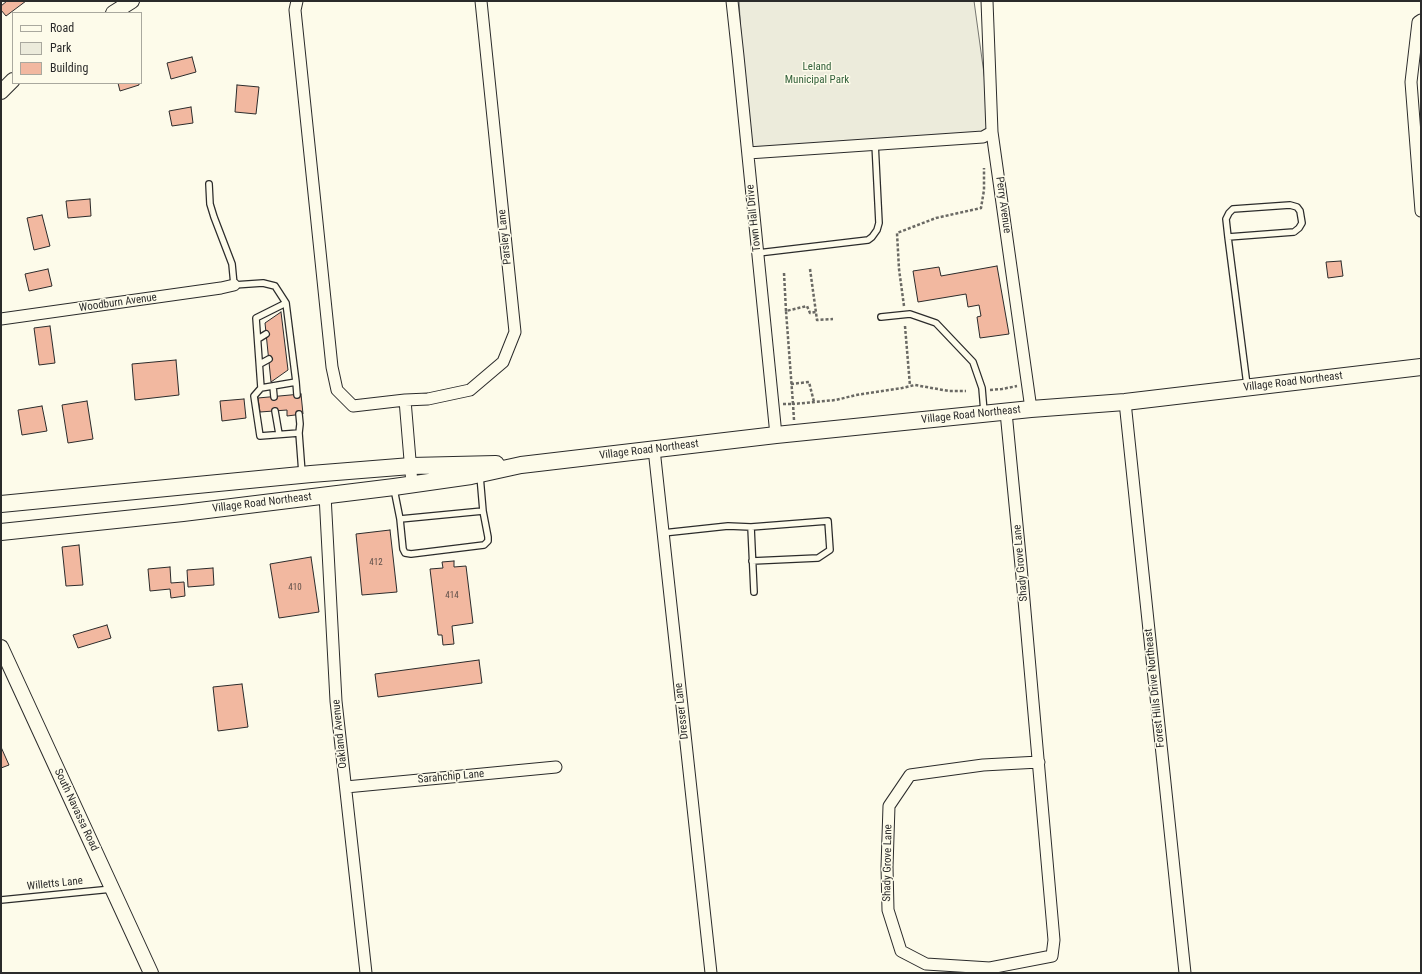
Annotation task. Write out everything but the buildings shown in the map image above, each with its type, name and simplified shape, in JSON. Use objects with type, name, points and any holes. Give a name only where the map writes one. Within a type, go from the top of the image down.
[{"type":"main road","name":"Village Road Northeast","points":[[1,532],[163,515],[394,487],[480,474],[522,465],[776,435],[1032,409],[1125,402],[1421,367]]},
{"type":"main road","name":"Village Road Northeast","points":[[1,504],[411,466],[472,464],[522,465]]},
{"type":"street","points":[[115,12],[132,1]]},
{"type":"street","name":"Parsley Lane","points":[[297,1],[295,10],[332,367],[336,390],[353,406],[428,399],[470,390],[503,362],[515,332],[481,1]]},
{"type":"street","name":"Town Hall Drive","points":[[732,1],[776,435]]},
{"type":"street","name":"Perry Avenue","points":[[987,1],[992,132],[1032,409]]},
{"type":"street","points":[[1421,20],[1418,22],[1411,82],[1421,211]]},
{"type":"street","points":[[1,92],[12,81]]},
{"type":"street","points":[[748,152],[983,137],[992,132]]},
{"type":"street","name":"Woodburn Avenue","points":[[1,318],[234,285]]},
{"type":"street","points":[[405,400],[412,484]]},
{"type":"street","name":"Forest Hills Drive Northeast","points":[[1125,402],[1185,973]]},
{"type":"street","name":"Shady Grove Lane","points":[[1006,412],[1021,566],[1054,940],[1052,956],[990,968],[926,964],[901,951],[888,910],[887,867],[889,806],[910,775],[983,765],[1038,762]]},
{"type":"street","name":"Dresser Lane","points":[[654,450],[711,973]]},
{"type":"street","name":"Oakland Avenue","points":[[325,495],[336,701],[366,973]]},
{"type":"street","name":"South Navassa Road","points":[[1,648],[151,973]]},
{"type":"street","name":"Sarahchip Lane","points":[[346,786],[556,767]]},
{"type":"lane","points":[[758,253],[868,240],[872,237],[877,230],[879,223],[875,143]]},
{"type":"lane","points":[[209,184],[210,204],[232,264],[234,285],[263,282],[276,286],[286,304],[286,323],[292,347],[297,395]]},
{"type":"lane","points":[[1228,237],[1294,232],[1302,223],[1300,211],[1297,207],[1290,205],[1233,209],[1226,219],[1228,237],[1247,388]]},
{"type":"lane","points":[[261,388],[256,318],[286,304]]},
{"type":"lane","points":[[881,317],[910,314],[936,323],[973,362],[982,388],[984,414]]},
{"type":"lane","points":[[258,339],[266,334]]},
{"type":"lane","points":[[286,350],[292,347]]},
{"type":"lane","points":[[260,364],[269,359]]},
{"type":"lane","points":[[296,382],[261,388],[254,396],[260,436],[299,432]]},
{"type":"lane","points":[[273,386],[274,397]]},
{"type":"lane","points":[[276,411],[279,434]]},
{"type":"lane","points":[[299,414],[302,475]]},
{"type":"lane","points":[[394,487],[400,519],[403,550],[405,553],[411,554],[484,545],[488,541],[488,537],[483,511],[480,474]]},
{"type":"lane","points":[[400,519],[483,511]]},
{"type":"lane","points":[[663,534],[728,526],[751,527],[828,521],[830,550],[818,558],[752,561]]},
{"type":"lane","points":[[751,527],[754,592]]},
{"type":"lane","name":"Willetts Lane","points":[[1,900],[112,889]]},
{"type":"path","points":[[904,306],[899,269],[897,233],[936,218],[980,208],[984,190],[984,160]]},
{"type":"path","points":[[810,269],[817,320],[832,320]]},
{"type":"path","points":[[784,274],[795,433]]},
{"type":"path","points":[[786,311],[807,306],[810,313],[816,312]]},
{"type":"path","points":[[905,326],[910,386]]},
{"type":"path","points":[[792,384],[809,382],[814,402]]},
{"type":"path","points":[[988,390],[1028,384]]},
{"type":"path","points":[[793,404],[836,400],[915,385],[949,391],[966,391]]},
{"type":"green space","name":"Leland Municipal Park","points":[[739,1],[974,1],[992,132],[748,153]]}]
